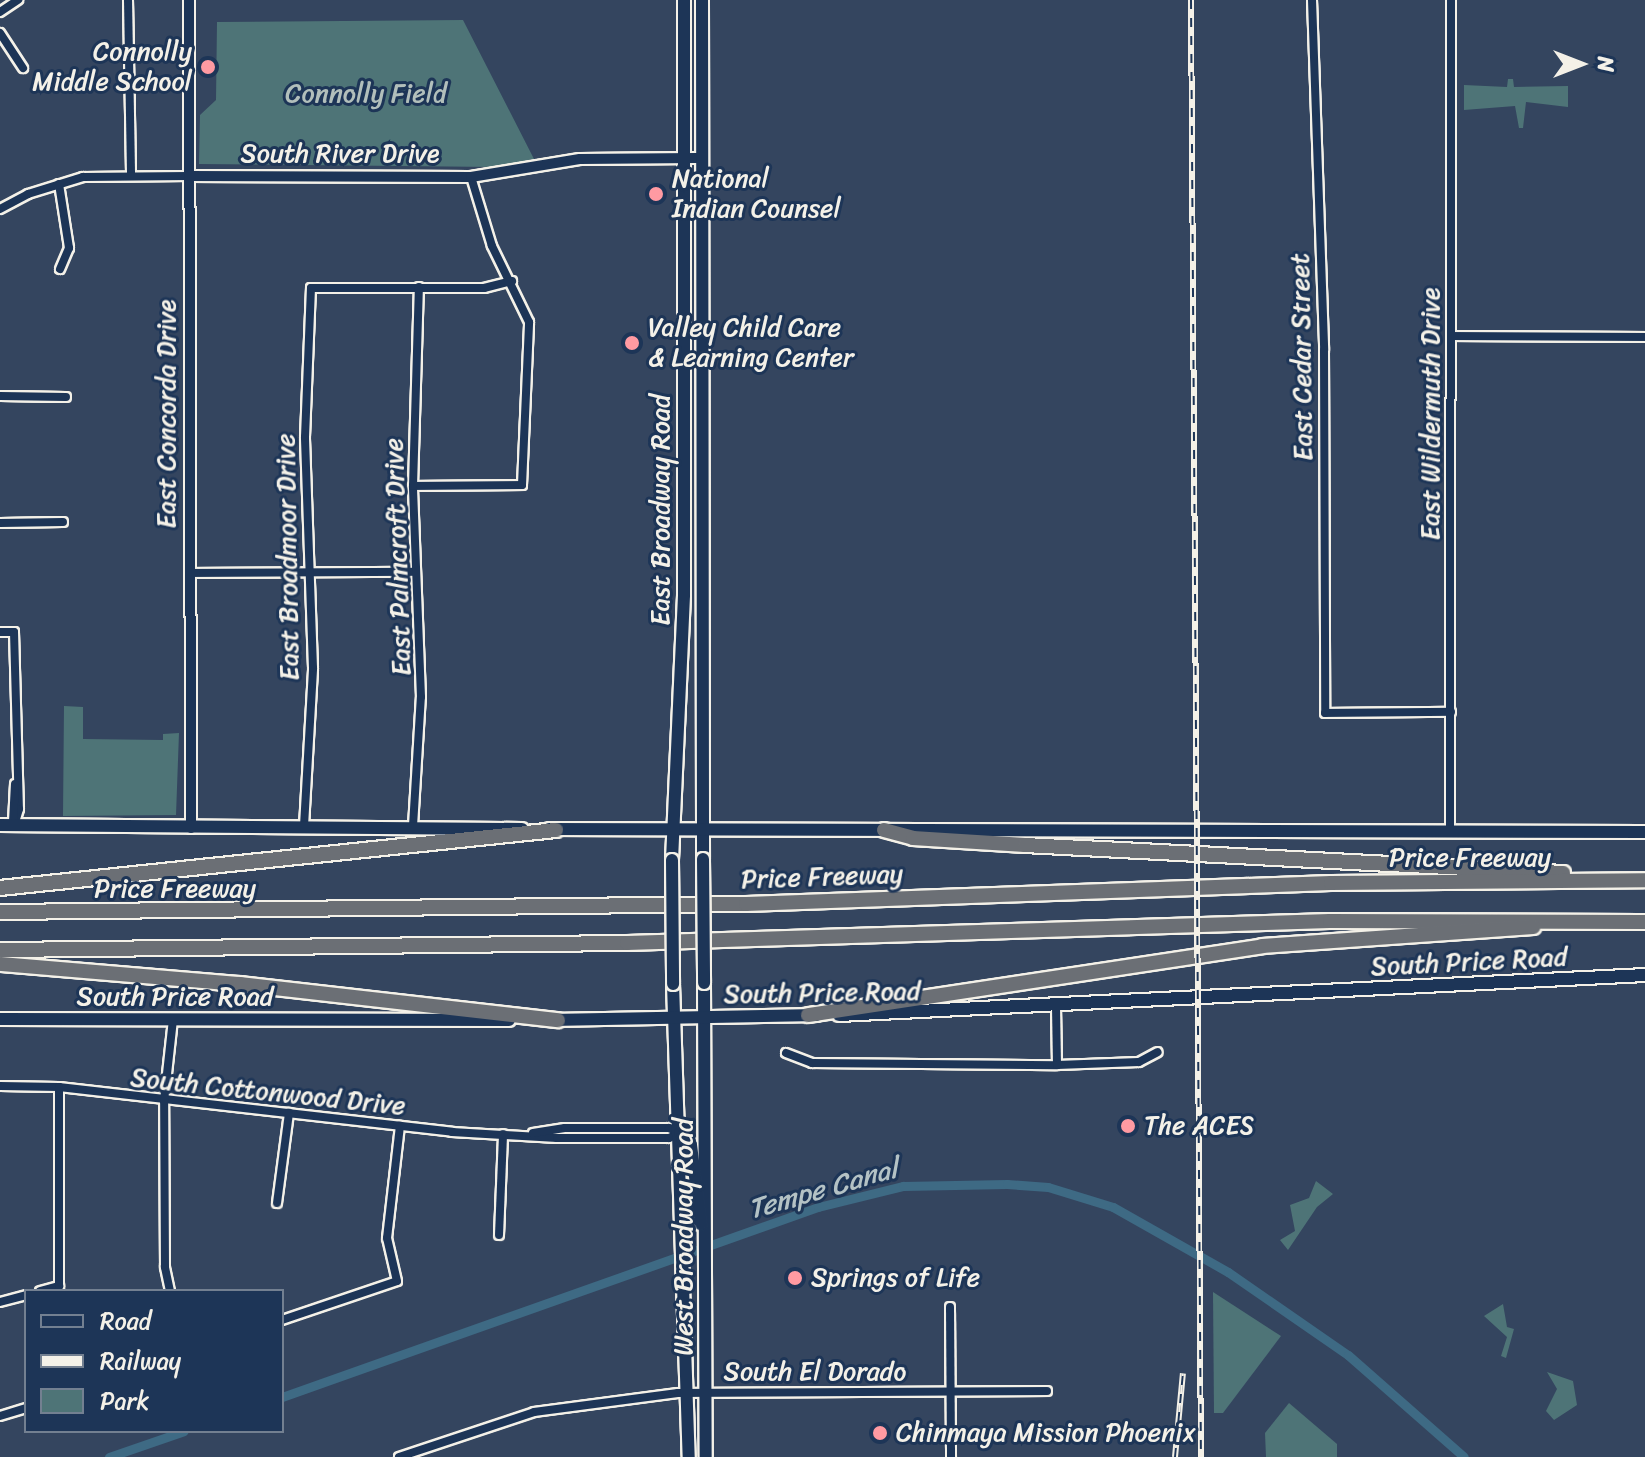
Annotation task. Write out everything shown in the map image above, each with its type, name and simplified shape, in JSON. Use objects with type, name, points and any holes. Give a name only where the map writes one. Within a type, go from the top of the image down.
[{"type":"highway","points":[[0,888],[556,830]]},
{"type":"highway","points":[[884,830],[913,838],[1508,868],[1638,880]]},
{"type":"highway","name":"Price Freeway","points":[[0,912],[731,904],[1331,883],[1638,880]]},
{"type":"highway","points":[[808,1015],[1262,946],[1508,932],[1565,920]]},
{"type":"highway","points":[[0,950],[627,943],[1330,921],[1645,922]]},
{"type":"highway","points":[[0,964],[240,984],[558,1020]]},
{"type":"main road","name":"East Broadway Road","points":[[673,1020],[672,828],[684,595],[684,0]]},
{"type":"main road","name":"East Broadway Road","points":[[702,0],[705,1018]]},
{"type":"main road","points":[[684,472],[702,472]]},
{"type":"main road","points":[[684,595],[702,595]]},
{"type":"main road","points":[[0,825],[191,828],[413,826],[556,830],[1450,829],[1645,832]]},
{"type":"main road","name":"South Price Road","points":[[0,1019],[673,1020],[1056,1007],[1645,975]]},
{"type":"main road","name":"West Broadway Road","points":[[705,1018],[706,1457]]},
{"type":"main road","name":"West Broadway Road","points":[[673,1020],[685,1241],[689,1457]]},
{"type":"main road","points":[[680,1133],[691,1145],[696,1199],[706,1233]]},
{"type":"street","points":[[0,12],[18,0]]},
{"type":"street","points":[[128,0],[131,176]]},
{"type":"street","name":"East Concorda Drive","points":[[189,0],[191,828]]},
{"type":"street","name":"East Cedar Street","points":[[1312,0],[1324,350],[1325,713],[1451,712]]},
{"type":"street","name":"East Wildermuth Drive","points":[[1450,829],[1451,0]]},
{"type":"street","points":[[0,33],[23,68]]},
{"type":"street","name":"South River Drive","points":[[0,209],[83,177],[471,177],[580,159],[702,158]]},
{"type":"street","points":[[413,486],[522,485],[529,322],[478,211],[471,177]]},
{"type":"street","points":[[59,184],[69,248],[60,269]]},
{"type":"street","points":[[419,287],[484,288],[512,281]]},
{"type":"street","name":"East Broadmoor Drive","points":[[304,826],[313,668],[307,574],[311,288],[419,287]]},
{"type":"street","name":"East Palmcroft Drive","points":[[413,826],[421,697],[413,486],[419,287]]},
{"type":"street","points":[[1452,336],[1645,337]]},
{"type":"street","points":[[0,396],[66,397]]},
{"type":"street","points":[[0,523],[63,522]]},
{"type":"street","points":[[189,573],[415,572]]},
{"type":"street","points":[[0,632],[14,632],[15,784],[19,809],[14,825]]},
{"type":"street","points":[[1056,1007],[1057,1065]]},
{"type":"street","points":[[170,1289],[165,1267],[164,1101],[173,1019]]},
{"type":"street","points":[[786,1053],[812,1063],[1057,1065],[1139,1062],[1158,1052]]},
{"type":"street","name":"South Cottonwood Drive","points":[[0,1086],[59,1087],[400,1126],[503,1134],[669,1138],[680,1133]]},
{"type":"street","points":[[48,1289],[59,1286],[59,1087]]},
{"type":"street","points":[[277,1203],[289,1113]]},
{"type":"street","points":[[284,1319],[397,1281],[387,1238],[400,1126]]},
{"type":"street","points":[[599,1138],[613,1128]]},
{"type":"street","name":"South Cottonwood Drive","points":[[532,1134],[545,1129],[613,1128],[680,1133]]},
{"type":"street","points":[[499,1235],[503,1134]]},
{"type":"street","points":[[0,1302],[24,1296]]},
{"type":"street","points":[[950,1307],[951,1457]]},
{"type":"street","name":"South El Dorado","points":[[399,1457],[534,1412],[688,1393],[1047,1391]]},
{"type":"street","points":[[0,1416],[24,1409]]},
{"type":"green space","name":"Connolly Field","points":[[463,20],[534,159],[495,167],[199,164],[200,115],[216,100],[217,22]]},
{"type":"green space","points":[[1508,79],[1513,79],[1514,87],[1568,86],[1568,107],[1526,102],[1523,128],[1519,128],[1515,106],[1464,110],[1464,85],[1507,87]]},
{"type":"green space","points":[[64,706],[83,707],[83,739],[163,740],[163,734],[179,733],[176,815],[63,816]]},
{"type":"green space","points":[[1316,1181],[1333,1194],[1317,1207],[1288,1250],[1280,1240],[1295,1231],[1290,1205],[1309,1198]]},
{"type":"green space","points":[[1213,1292],[1281,1336],[1223,1413],[1214,1413]]},
{"type":"green space","points":[[1503,1304],[1507,1327],[1514,1329],[1506,1358],[1501,1356],[1507,1337],[1484,1316]]},
{"type":"green space","points":[[1547,1372],[1573,1381],[1577,1405],[1554,1420],[1546,1411],[1557,1389]]},
{"type":"green space","points":[[1289,1403],[1337,1444],[1337,1457],[1266,1457],[1265,1433]]},
{"type":"waterway","name":"Tempe Canal","points":[[284,1396],[818,1207],[903,1186],[1007,1184],[1048,1187],[1113,1207],[1228,1272],[1348,1355],[1464,1457]]},
{"type":"waterway","name":"Tempe Canal","points":[[109,1457],[178,1433]]},
{"type":"railway","points":[[1191,0],[1201,1457]]},
{"type":"railway","points":[[1175,1457],[1183,1373]]},
{"type":"place","name":"Connolly Middle School","points":[[208,67]]},
{"type":"place","name":"National Indian Counsel","points":[[656,194]]},
{"type":"place","name":"Valley Child Care & Learning Center","points":[[632,343]]},
{"type":"place","name":"The ACES","points":[[1128,1126]]},
{"type":"place","name":"Springs of Life","points":[[795,1278]]},
{"type":"place","name":"Chinmaya Mission Phoenix","points":[[880,1433]]}]
